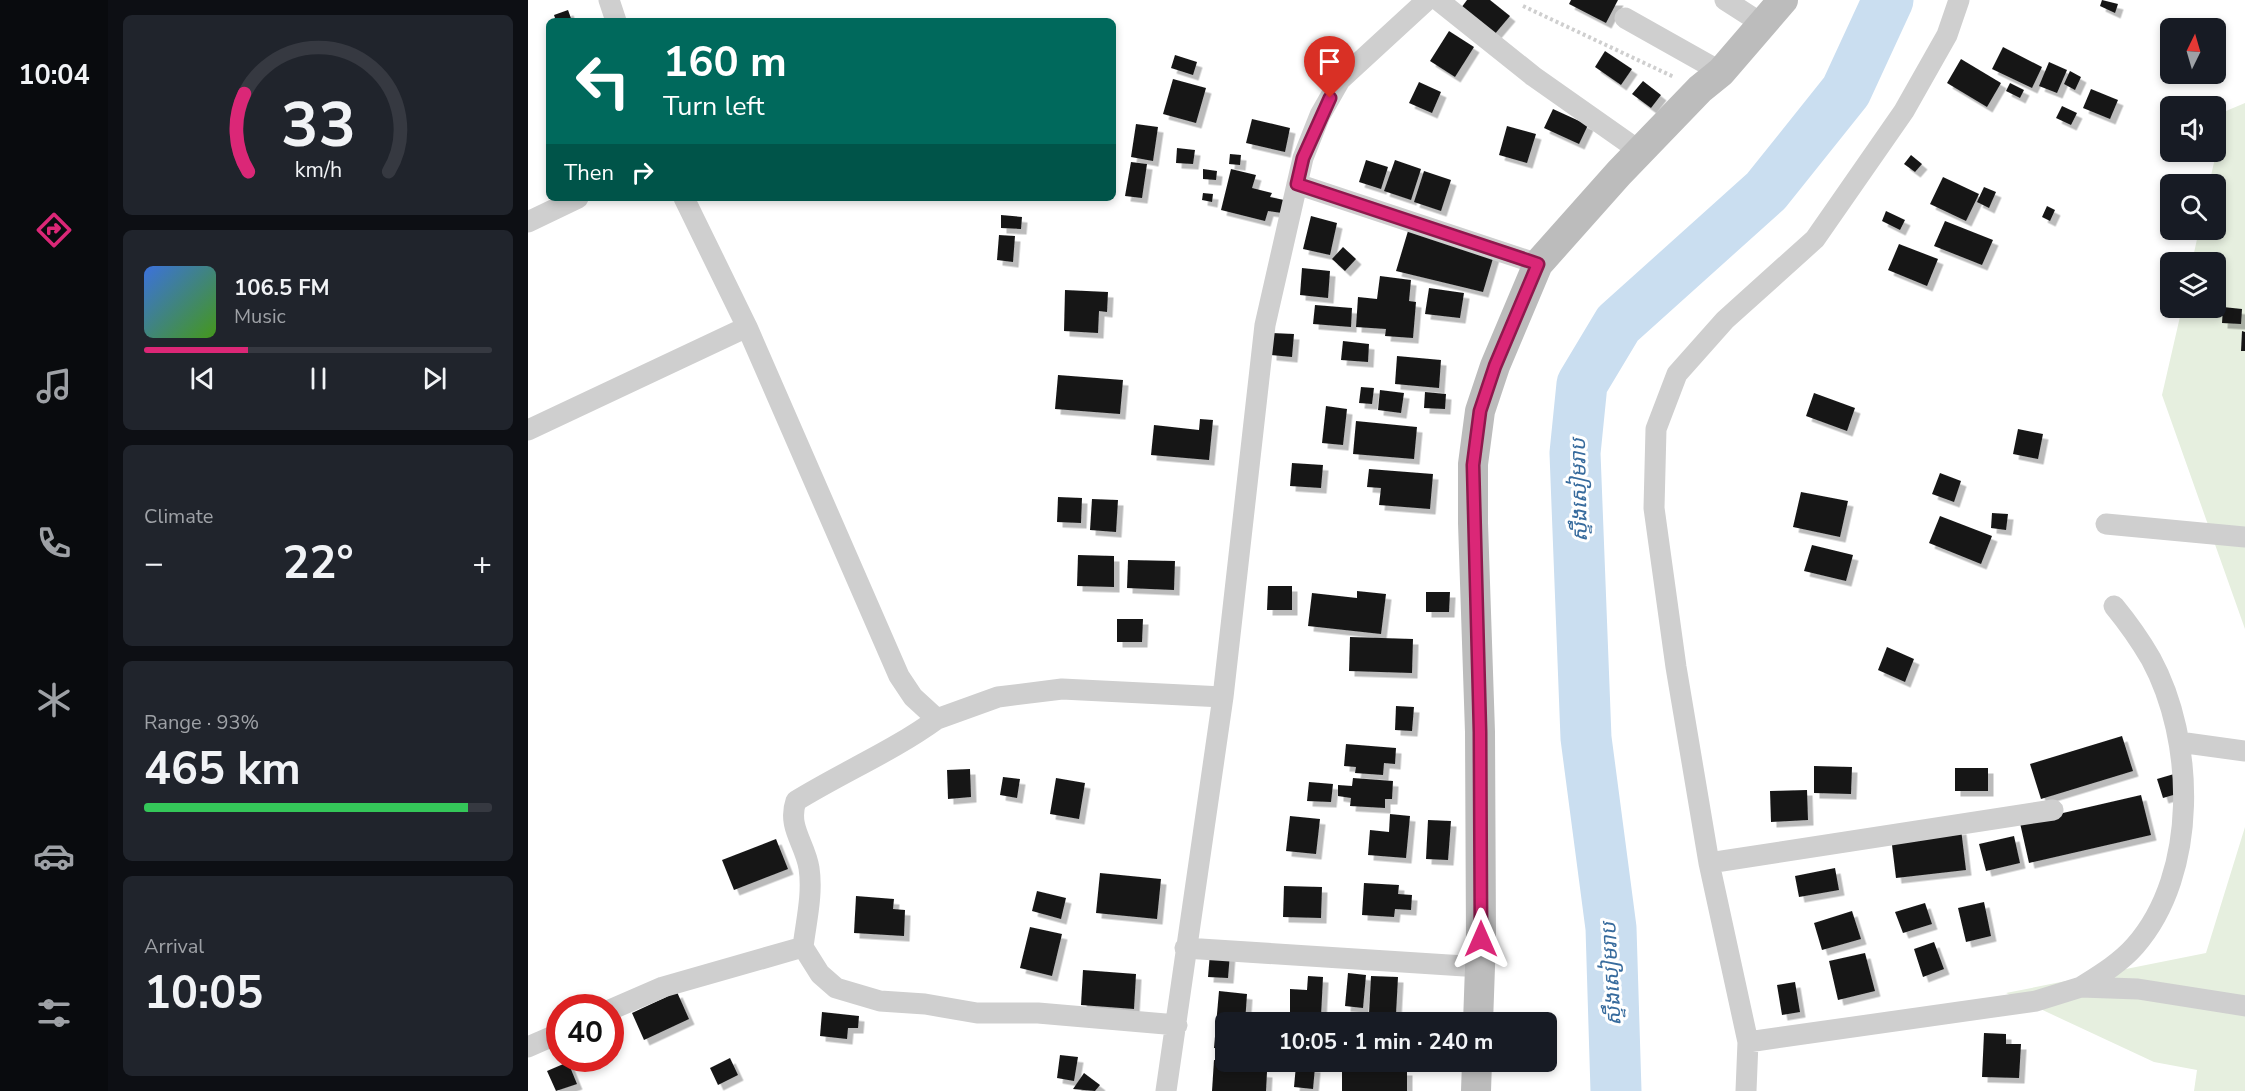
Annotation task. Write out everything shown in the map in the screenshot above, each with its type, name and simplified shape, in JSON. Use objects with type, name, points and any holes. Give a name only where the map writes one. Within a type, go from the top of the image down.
[{"type":"street","points":[[609,0],[615,18]]},
{"type":"street","points":[[1166,1091],[1223,697],[1265,325],[1303,158],[1320,115],[1340,80],[1426,0]]},
{"type":"street","points":[[1438,0],[1533,76],[1641,152]]},
{"type":"street","points":[[1725,0],[1764,24]]},
{"type":"street","points":[[1478,1012],[1480,732],[1473,465],[1480,411],[1495,366],[1538,264],[1764,24],[1783,0]]},
{"type":"street","points":[[1746,1091],[1748,1042],[1709,863],[1678,678],[1654,508],[1656,429],[1677,374],[1725,320],[1815,239],[1904,111],[1947,35],[1959,0]]},
{"type":"street","points":[[1624,18],[1710,81]]},
{"type":"street","points":[[1297,184],[1538,264]]},
{"type":"street","points":[[528,222],[572,201]]},
{"type":"street","points":[[685,201],[747,327],[899,676],[913,697],[937,719]]},
{"type":"street","points":[[528,430],[747,327]]},
{"type":"street","points":[[2106,524],[2245,537]]},
{"type":"street","points":[[1748,1042],[2036,1000],[2081,987],[2116,965],[2136,945],[2157,914],[2170,882],[2180,845],[2183,780],[2179,742],[2167,699],[2151,660],[2114,606]]},
{"type":"street","points":[[1177,1025],[1038,1012],[977,1013],[925,1004],[880,1001],[836,988],[820,974],[803,947],[808,906],[809,868],[792,814],[796,801],[841,774],[902,745],[937,719],[998,697],[1062,689],[1223,697]]},
{"type":"street","points":[[2179,742],[2245,752]]},
{"type":"street","points":[[1709,863],[2054,810]]},
{"type":"street","points":[[624,1004],[663,987],[803,947]]},
{"type":"street","points":[[1185,948],[1480,967]]},
{"type":"street","points":[[2081,987],[2138,988],[2245,1006]]},
{"type":"street","points":[[528,1047],[546,1039]]},
{"type":"street","points":[[1476,1091],[1477,1072]]},
{"type":"path","points":[[1523,6],[1710,81]]},
{"type":"green space","points":[[2245,103],[2245,629],[2162,395],[2180,318],[2226,318],[2226,252],[2194,252],[2197,240],[2226,240],[2226,174],[2211,174],[2214,162],[2226,162],[2226,111]]},
{"type":"green space","points":[[2245,827],[2245,1091],[2194,1091],[2197,1070],[2154,1062],[2006,993],[2206,953]]},
{"type":"building","points":[[1467,0],[1490,0],[1510,16],[1494,35],[1461,8]]},
{"type":"building","points":[[1571,0],[1618,0],[1606,23],[1569,4]]},
{"type":"building","points":[[2102,0],[2118,4],[2115,13],[2100,6]]},
{"type":"building","points":[[568,10],[571,18],[555,18],[554,15]]},
{"type":"building","points":[[1449,31],[1474,47],[1455,77],[1430,61]]},
{"type":"building","points":[[2003,47],[2042,67],[2032,88],[1992,69]]},
{"type":"building","points":[[1605,51],[1632,69],[1621,85],[1595,67]]},
{"type":"building","points":[[1175,55],[1197,62],[1193,75],[1171,68]]},
{"type":"building","points":[[1961,59],[2001,83],[1987,107],[1947,83]]},
{"type":"building","points":[[2049,62],[2067,70],[2057,93],[2039,86]]},
{"type":"building","points":[[2070,71],[2081,77],[2075,90],[2064,84]]},
{"type":"building","points":[[1173,79],[1206,88],[1196,123],[1163,114]]},
{"type":"building","points":[[1643,81],[1661,95],[1651,108],[1632,94]]},
{"type":"building","points":[[1419,82],[1441,92],[1432,113],[1409,103]]},
{"type":"building","points":[[2010,83],[2024,90],[2020,98],[2006,91]]},
{"type":"building","points":[[2091,89],[2118,100],[2110,119],[2083,108]]},
{"type":"building","points":[[2062,106],[2077,113],[2071,125],[2056,118]]},
{"type":"building","points":[[1553,109],[1588,125],[1579,144],[1544,128]]},
{"type":"building","points":[[1252,119],[1290,128],[1285,152],[1246,143]]},
{"type":"building","points":[[1136,124],[1158,127],[1153,161],[1131,157]]},
{"type":"building","points":[[1507,126],[1536,134],[1527,163],[1499,155]]},
{"type":"building","points":[[1177,148],[1195,150],[1193,164],[1176,163]]},
{"type":"building","points":[[1230,154],[1241,155],[1240,165],[1229,164]]},
{"type":"building","points":[[1911,155],[1922,164],[1915,172],[1904,164]]},
{"type":"building","points":[[1366,160],[1388,167],[1381,189],[1359,182]]},
{"type":"building","points":[[1395,160],[1421,169],[1411,200],[1384,191]]},
{"type":"building","points":[[1131,162],[1147,164],[1142,198],[1125,196]]},
{"type":"building","points":[[1203,169],[1217,171],[1216,180],[1203,179]]},
{"type":"building","points":[[1231,169],[1256,175],[1252,188],[1272,193],[1270,197],[1284,200],[1282,213],[1268,211],[1265,221],[1221,210]]},
{"type":"building","points":[[1424,171],[1451,180],[1441,211],[1414,202]]},
{"type":"building","points":[[1943,177],[1979,194],[1966,221],[1930,204]]},
{"type":"building","points":[[1984,187],[1996,192],[1989,208],[1977,202]]},
{"type":"building","points":[[1203,193],[1213,194],[1212,202],[1202,200]]},
{"type":"building","points":[[2047,206],[2055,210],[2050,221],[2042,217]]},
{"type":"building","points":[[1886,211],[1905,220],[1900,230],[1882,221]]},
{"type":"building","points":[[1001,215],[1022,217],[1021,229],[1001,228]]},
{"type":"building","points":[[1311,216],[1337,223],[1330,255],[1303,249]]},
{"type":"building","points":[[1945,221],[1993,240],[1982,265],[1934,246]]},
{"type":"building","points":[[1408,231],[1494,255],[1483,292],[1396,271]]},
{"type":"building","points":[[999,235],[1015,236],[1013,262],[997,260]]},
{"type":"building","points":[[1899,244],[1938,259],[1927,286],[1888,270]]},
{"type":"building","points":[[1343,247],[1356,259],[1345,271],[1332,259]]},
{"type":"building","points":[[1302,268],[1330,271],[1328,298],[1300,295]]},
{"type":"building","points":[[1380,276],[1411,280],[1409,301],[1416,302],[1413,338],[1385,336],[1386,329],[1356,327],[1358,297],[1377,299]]},
{"type":"building","points":[[1429,288],[1464,293],[1460,318],[1425,314]]},
{"type":"building","points":[[1065,290],[1108,292],[1107,312],[1099,311],[1098,333],[1064,331]]},
{"type":"building","points":[[1315,305],[1352,308],[1351,327],[1313,324]]},
{"type":"building","points":[[2226,307],[2242,309],[2241,324],[2222,323],[2222,318],[2226,318]]},
{"type":"building","points":[[2242,331],[2245,332],[2245,351],[2241,351]]},
{"type":"building","points":[[1272,333],[1294,334],[1292,357],[1271,355]]},
{"type":"building","points":[[1343,341],[1369,344],[1368,362],[1341,360]]},
{"type":"building","points":[[1397,356],[1441,360],[1439,388],[1395,384]]},
{"type":"building","points":[[1058,375],[1123,380],[1120,414],[1055,409]]},
{"type":"building","points":[[1361,387],[1374,388],[1372,404],[1359,403]]},
{"type":"building","points":[[1380,390],[1404,393],[1401,413],[1378,410]]},
{"type":"building","points":[[1425,392],[1446,394],[1445,409],[1424,408]]},
{"type":"building","points":[[1814,393],[1855,408],[1847,431],[1806,416]]},
{"type":"building","points":[[1326,406],[1347,409],[1343,445],[1322,443]]},
{"type":"building","points":[[1200,419],[1213,420],[1209,460],[1151,455],[1154,425],[1199,430]]},
{"type":"building","points":[[1356,421],[1417,427],[1414,459],[1353,454]]},
{"type":"building","points":[[2018,429],[2043,434],[2038,459],[2013,454]]},
{"type":"building","points":[[1292,463],[1323,465],[1321,488],[1290,486]]},
{"type":"building","points":[[1369,469],[1433,474],[1430,509],[1379,505],[1381,488],[1367,487]]},
{"type":"building","points":[[1940,473],[1961,481],[1954,502],[1932,494]]},
{"type":"building","points":[[1801,492],[1848,501],[1840,537],[1793,527]]},
{"type":"building","points":[[1058,497],[1082,498],[1081,523],[1057,522]]},
{"type":"building","points":[[1092,499],[1118,500],[1116,532],[1090,530]]},
{"type":"building","points":[[1992,513],[2008,514],[2006,530],[1991,528]]},
{"type":"building","points":[[1940,516],[1992,536],[1981,564],[1929,543]]},
{"type":"building","points":[[1812,545],[1853,555],[1846,581],[1804,571]]},
{"type":"building","points":[[1078,555],[1114,556],[1114,587],[1077,586]]},
{"type":"building","points":[[1128,560],[1175,561],[1174,590],[1127,588]]},
{"type":"building","points":[[1268,586],[1292,586],[1292,610],[1267,610]]},
{"type":"building","points":[[1357,591],[1386,594],[1381,634],[1308,626],[1312,593],[1357,598]]},
{"type":"building","points":[[1426,592],[1450,592],[1449,612],[1426,612]]},
{"type":"building","points":[[1117,619],[1143,619],[1142,642],[1117,642]]},
{"type":"building","points":[[1350,637],[1413,639],[1412,673],[1349,671]]},
{"type":"building","points":[[1887,647],[1914,659],[1905,682],[1878,670]]},
{"type":"building","points":[[1396,706],[1414,707],[1412,731],[1395,730]]},
{"type":"building","points":[[2122,736],[2133,771],[2041,799],[2030,764]]},
{"type":"building","points":[[1346,744],[1396,748],[1395,764],[1384,763],[1383,775],[1355,773],[1356,767],[1344,766]]},
{"type":"building","points":[[1814,766],[1852,767],[1851,794],[1814,793]]},
{"type":"building","points":[[1955,768],[1988,768],[1988,791],[1955,791]]},
{"type":"building","points":[[970,769],[971,797],[948,799],[947,770]]},
{"type":"building","points":[[2174,774],[2180,793],[2163,798],[2157,779]]},
{"type":"building","points":[[1003,777],[1020,779],[1017,798],[1000,795]]},
{"type":"building","points":[[1056,778],[1085,783],[1079,819],[1050,814]]},
{"type":"building","points":[[1353,778],[1393,781],[1392,799],[1385,799],[1385,808],[1350,806],[1351,798],[1338,796],[1338,785],[1352,786]]},
{"type":"building","points":[[1309,782],[1333,784],[1331,802],[1307,801]]},
{"type":"building","points":[[1807,790],[1808,820],[1771,822],[1770,791]]},
{"type":"building","points":[[2141,795],[2151,835],[2029,863],[2020,823]]},
{"type":"building","points":[[1390,814],[1410,816],[1406,858],[1368,855],[1370,830],[1389,832]]},
{"type":"building","points":[[1290,816],[1320,819],[1316,854],[1286,851]]},
{"type":"building","points":[[1428,820],[1451,821],[1448,860],[1426,859]]},
{"type":"building","points":[[1961,829],[1966,870],[1896,878],[1891,837]]},
{"type":"building","points":[[2014,836],[2020,863],[1986,871],[1979,844]]},
{"type":"building","points":[[776,839],[788,869],[734,890],[722,860]]},
{"type":"building","points":[[1835,868],[1839,890],[1799,897],[1795,876]]},
{"type":"building","points":[[1100,873],[1161,879],[1157,919],[1096,913]]},
{"type":"building","points":[[1364,883],[1399,885],[1398,894],[1412,895],[1411,910],[1395,909],[1394,917],[1362,915]]},
{"type":"building","points":[[1284,886],[1322,887],[1321,918],[1283,917]]},
{"type":"building","points":[[1037,891],[1066,898],[1061,919],[1032,911]]},
{"type":"building","points":[[856,896],[894,899],[893,909],[905,910],[904,936],[854,933]]},
{"type":"building","points":[[1984,902],[1991,936],[1966,942],[1958,908]]},
{"type":"building","points":[[1925,903],[1932,924],[1903,933],[1895,912]]},
{"type":"building","points":[[1852,911],[1861,939],[1822,950],[1814,923]]},
{"type":"building","points":[[1030,927],[1062,934],[1052,976],[1020,968]]},
{"type":"building","points":[[1934,942],[1944,969],[1923,977],[1914,949]]},
{"type":"building","points":[[1210,953],[1230,953],[1228,978],[1208,977]]},
{"type":"building","points":[[1865,953],[1875,991],[1838,1000],[1829,961]]},
{"type":"building","points":[[1083,970],[1136,974],[1134,1009],[1081,1005]]},
{"type":"building","points":[[1348,973],[1366,975],[1363,1008],[1345,1006]]},
{"type":"building","points":[[1308,976],[1323,977],[1321,1012],[1290,1012],[1290,989],[1307,990]]},
{"type":"building","points":[[1371,976],[1398,977],[1396,1012],[1369,1012]]},
{"type":"building","points":[[1795,982],[1800,1012],[1782,1015],[1777,985]]},
{"type":"building","points":[[1219,991],[1247,994],[1246,1012],[1217,1012]]},
{"type":"building","points":[[677,992],[689,1019],[644,1040],[632,1013]]},
{"type":"building","points":[[822,1012],[859,1016],[858,1028],[848,1028],[847,1039],[820,1036]]},
{"type":"building","points":[[1984,1033],[2006,1034],[2006,1044],[2021,1044],[2019,1078],[1982,1077]]},
{"type":"building","points":[[1060,1055],[1078,1057],[1074,1081],[1057,1078]]},
{"type":"building","points":[[730,1058],[738,1075],[718,1085],[710,1068]]},
{"type":"building","points":[[1214,1060],[1215,1072],[1267,1072],[1266,1091],[1212,1091]]},
{"type":"building","points":[[547,1072],[572,1072],[577,1084],[556,1091]]},
{"type":"building","points":[[1295,1072],[1315,1072],[1313,1089],[1294,1087]]},
{"type":"building","points":[[1342,1072],[1407,1072],[1407,1091],[1342,1091]]},
{"type":"building","points":[[1084,1073],[1100,1085],[1095,1091],[1073,1089]]},
{"type":"waterway","name":"ស្ទឹងសៀមរាប","points":[[1616,1091],[1611,928],[1586,738],[1575,453],[1582,384],[1618,324],[1766,191],[1846,91],[1888,0]]},
{"type":"route","points":[[1330,98],[1320,115],[1303,158],[1297,184],[1538,264],[1495,366],[1480,411],[1473,465],[1480,732],[1481,939]]}]
